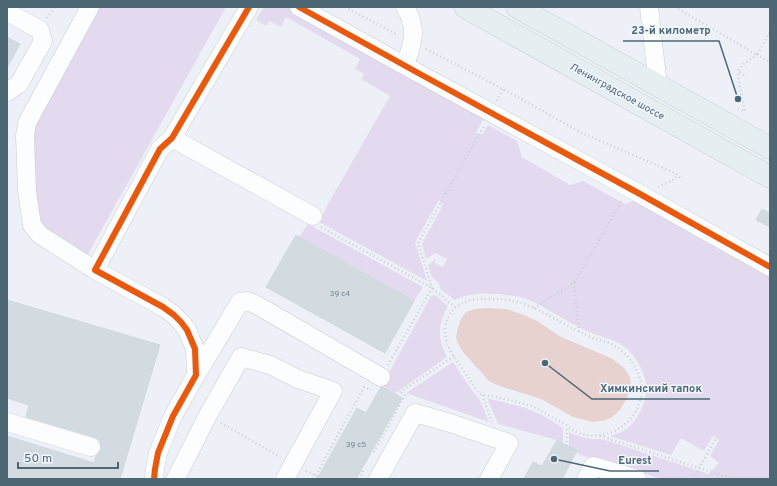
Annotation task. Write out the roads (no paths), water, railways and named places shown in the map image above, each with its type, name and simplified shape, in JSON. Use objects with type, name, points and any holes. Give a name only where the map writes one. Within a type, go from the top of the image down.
[{"type":"highway","name":"Ленинградское шоссе","points":[[464,7],[770,177]]},
{"type":"highway","points":[[517,7],[770,148]]},
{"type":"street","points":[[90,7],[27,123],[25,136],[27,191],[32,224],[40,235],[95,270],[164,307],[174,315],[187,330],[195,350],[196,375]]},
{"type":"street","points":[[95,270],[160,148],[172,138],[249,7]]},
{"type":"street","points":[[299,7],[770,267]]},
{"type":"street","points":[[405,7],[413,30],[411,50],[405,66]]},
{"type":"street","points":[[649,7],[658,86]]},
{"type":"street","points":[[7,12],[40,30],[43,41],[20,84],[7,92]]},
{"type":"street","points":[[172,138],[317,222]]},
{"type":"street","points":[[154,479],[158,453],[173,416],[240,302],[248,301],[254,304],[381,377]]},
{"type":"street","points":[[176,479],[208,415],[240,357],[270,366],[298,379],[332,391],[289,472]]},
{"type":"street","points":[[378,479],[415,413],[509,443],[489,479]]},
{"type":"street","points":[[7,422],[91,447]]},
{"type":"street","points":[[586,479],[593,466],[637,479]]},
{"type":"place","name":"23-й километр","points":[[738,99]]},
{"type":"place","name":"Химкинский тапок","points":[[545,363]]},
{"type":"place","name":"Eurest","points":[[554,459]]}]
